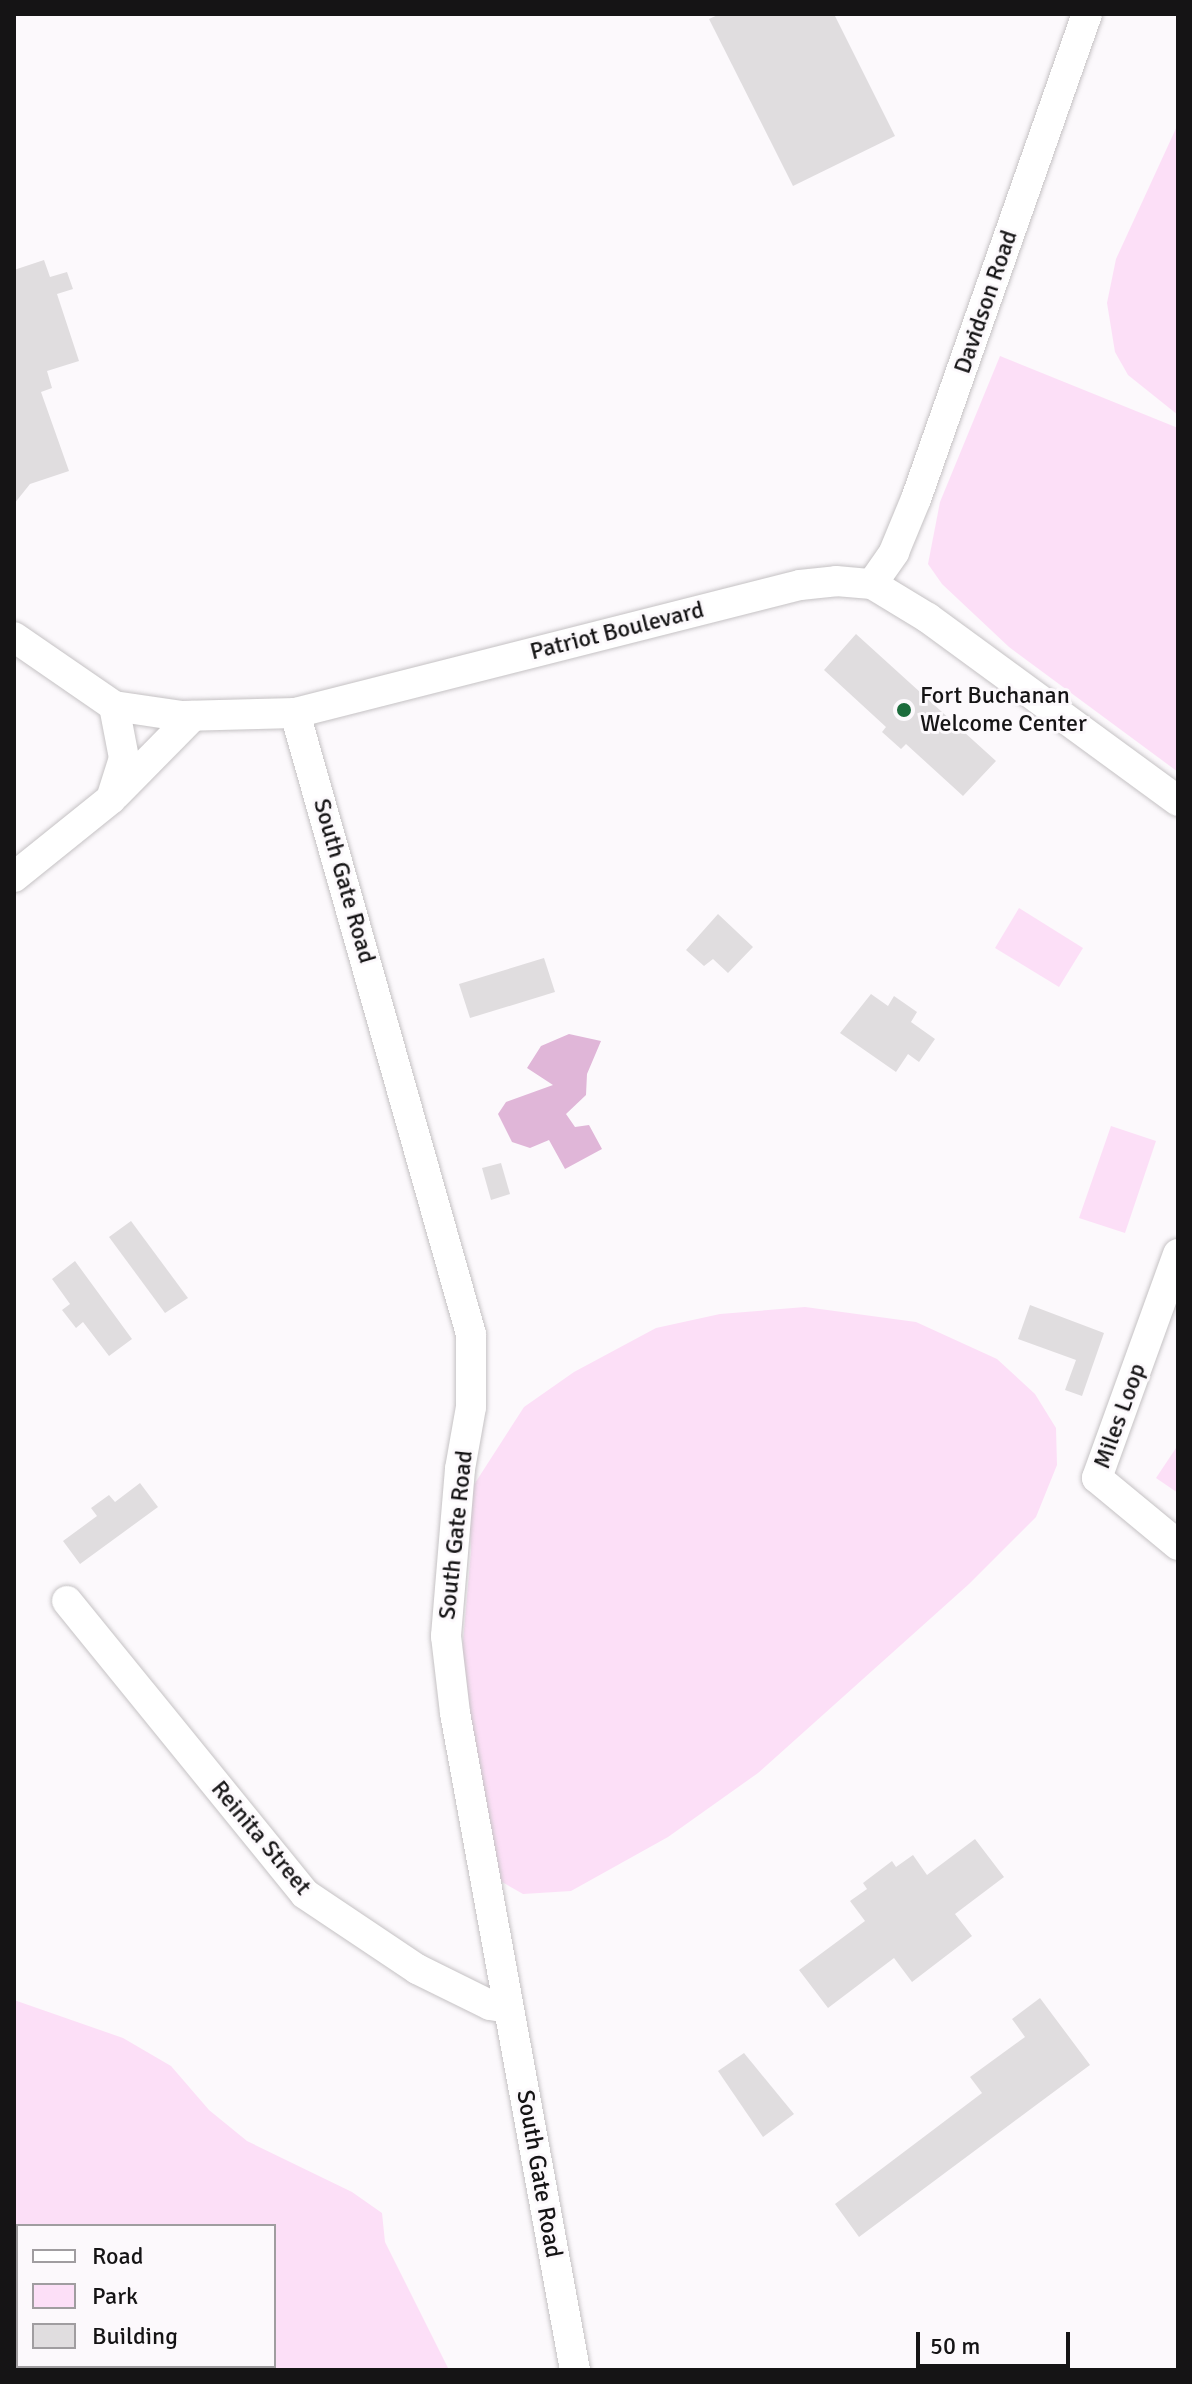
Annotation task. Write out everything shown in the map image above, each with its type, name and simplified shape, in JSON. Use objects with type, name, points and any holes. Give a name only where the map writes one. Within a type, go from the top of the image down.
[{"type":"street","name":"Davidson Road","points":[[872,584],[894,552],[916,499],[1087,14]]},
{"type":"street","name":"Patriot Boulevard","points":[[14,637],[114,706],[197,716],[295,713],[800,585],[836,581],[872,584],[928,618],[1178,801]]},
{"type":"street","points":[[111,799],[124,758],[114,706]]},
{"type":"street","name":"South Gate Road","points":[[295,713],[471,1334],[471,1407],[460,1469],[446,1636],[508,2008],[575,2370]]},
{"type":"street","points":[[14,877],[111,799],[197,716]]},
{"type":"street","name":"Miles Loop","points":[[1178,1254],[1097,1478],[1178,1545]]},
{"type":"street","name":"Reinita Street","points":[[67,1601],[305,1894],[417,1969],[490,2005],[508,2008]]},
{"type":"green space","points":[[1178,124],[1178,415],[1128,375],[1115,352],[1107,303],[1116,259]]},
{"type":"green space","points":[[1000,356],[1178,428],[1178,772],[1009,647],[942,584],[928,564],[940,502]]},
{"type":"green space","points":[[1019,908],[1083,948],[1059,987],[995,948]]},
{"type":"green space","points":[[1111,1126],[1156,1141],[1125,1233],[1079,1218]]},
{"type":"green space","points":[[805,1307],[916,1322],[997,1359],[1035,1394],[1056,1428],[1057,1465],[1036,1517],[969,1584],[758,1773],[668,1837],[571,1891],[523,1894],[495,1878],[479,1781],[462,1652],[471,1551],[468,1494],[524,1407],[574,1372],[656,1328],[720,1314]]},
{"type":"green space","points":[[1178,1445],[1178,1493],[1156,1478]]},
{"type":"green space","points":[[14,2000],[123,2038],[171,2066],[209,2110],[247,2141],[352,2192],[382,2213],[385,2242],[449,2370],[14,2370]]},
{"type":"shaded area","points":[[569,1034],[601,1041],[587,1074],[586,1095],[566,1114],[575,1127],[589,1125],[602,1149],[565,1169],[549,1140],[530,1148],[512,1142],[498,1114],[506,1102],[553,1085],[527,1068],[541,1046]]},
{"type":"building","points":[[720,14],[834,14],[895,136],[793,186],[709,19]]},
{"type":"building","points":[[44,260],[50,277],[67,272],[73,289],[57,294],[79,361],[47,371],[52,388],[41,392],[69,471],[30,484],[14,504],[14,270]]},
{"type":"building","name":"Fort Buchanan Welcome Center","points":[[856,634],[996,761],[963,796],[906,744],[901,749],[882,732],[886,727],[824,670]]},
{"type":"building","points":[[718,914],[753,947],[728,973],[713,959],[704,966],[686,950]]},
{"type":"building","points":[[544,958],[555,992],[470,1018],[459,984]]},
{"type":"building","points":[[871,994],[888,1006],[894,996],[917,1012],[911,1022],[935,1039],[919,1062],[908,1054],[896,1072],[840,1033]]},
{"type":"building","points":[[501,1163],[510,1194],[491,1200],[482,1168]]},
{"type":"building","points":[[131,1221],[188,1298],[165,1313],[109,1237]]},
{"type":"building","points":[[75,1261],[132,1339],[109,1356],[83,1322],[76,1328],[62,1310],[70,1304],[52,1279]]},
{"type":"building","points":[[1030,1305],[1104,1333],[1082,1396],[1065,1390],[1076,1360],[1018,1339]]},
{"type":"building","points":[[140,1483],[158,1507],[80,1564],[63,1541],[97,1516],[91,1508],[109,1495],[115,1502]]},
{"type":"building","points":[[975,1839],[1004,1877],[955,1914],[972,1936],[912,1982],[894,1958],[828,2008],[799,1970],[865,1921],[850,1901],[867,1889],[863,1883],[892,1861],[896,1867],[913,1855],[927,1875]]},
{"type":"building","points":[[1040,1998],[1090,2065],[859,2237],[835,2204],[982,2093],[970,2077],[1025,2037],[1012,2019]]},
{"type":"building","points":[[744,2053],[794,2114],[763,2137],[718,2071]]},
{"type":"place","name":"Fort Buchanan Welcome Center","points":[[904,710]]}]
